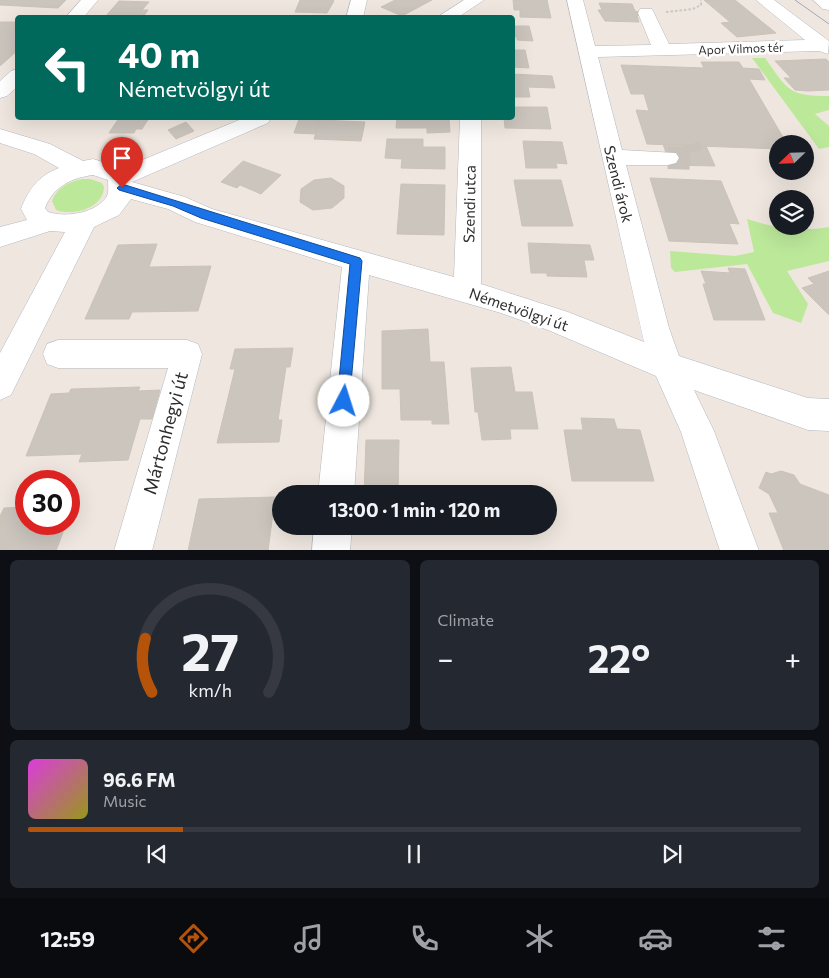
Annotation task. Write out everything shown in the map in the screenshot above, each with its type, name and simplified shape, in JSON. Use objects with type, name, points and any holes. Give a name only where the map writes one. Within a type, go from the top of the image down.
[{"type":"street","points":[[76,15],[90,0]]},
{"type":"street","points":[[355,15],[359,0]]},
{"type":"street","points":[[458,15],[476,0]]},
{"type":"street","name":"Szendi árok","points":[[575,0],[654,328],[667,366],[697,432],[740,550]]},
{"type":"street","name":"Apor Vilmos tér","points":[[764,0],[825,48]]},
{"type":"street","points":[[821,0],[829,5]]},
{"type":"street","points":[[646,12],[663,50]]},
{"type":"street","name":"Apor Vilmos tér","points":[[587,52],[663,50],[741,55],[825,48]]},
{"type":"street","points":[[0,92],[15,77]]},
{"type":"street","points":[[10,139],[31,152],[40,167],[42,204],[58,225],[92,218],[113,205],[121,183],[257,120]]},
{"type":"street","name":"Szendi utca","points":[[467,291],[471,120]]},
{"type":"street","points":[[10,139],[42,149],[79,169]]},
{"type":"street","points":[[613,157],[668,158]]},
{"type":"street","points":[[0,237],[42,204],[55,179],[79,169],[104,168],[114,172],[121,183]]},
{"type":"street","name":"Németvölgyi út","points":[[121,183],[176,203],[204,216],[356,261],[467,291],[558,321],[667,366],[822,418]]},
{"type":"street","points":[[0,224],[42,204]]},
{"type":"street","name":"Németvölgyi út","points":[[92,218],[138,210],[204,216]]},
{"type":"street","points":[[0,386],[69,248],[92,218]]},
{"type":"street","points":[[337,485],[356,261]]},
{"type":"street","name":"Mártonhegyi út","points":[[58,354],[187,354],[133,550]]},
{"type":"street","points":[[331,550],[332,535]]},
{"type":"green space","points":[[752,58],[765,58],[790,89],[805,95],[829,96],[829,110],[815,114],[829,126],[829,147],[819,149],[814,142],[814,135],[809,135]]},
{"type":"green space","points":[[82,179],[90,179],[102,183],[104,187],[98,201],[93,206],[78,211],[63,212],[56,210],[52,201],[57,192],[68,184]]},
{"type":"green space","points":[[747,219],[769,225],[769,235],[814,235],[814,228],[829,227],[829,261],[787,271],[808,304],[801,323],[773,313],[747,264],[675,272],[671,268],[670,251],[735,256],[754,252]]},
{"type":"building","points":[[0,0],[66,0],[58,8],[0,5]]},
{"type":"building","points":[[300,0],[334,1],[327,13],[295,12]]},
{"type":"building","points":[[395,0],[432,0],[404,15],[381,7]]},
{"type":"building","points":[[513,0],[547,0],[551,18],[520,17],[520,10],[514,10]]},
{"type":"building","points":[[704,0],[735,0],[776,33],[737,37],[721,23],[730,22]]},
{"type":"building","points":[[119,1],[149,2],[142,10],[148,10],[144,15],[107,15]]},
{"type":"building","points":[[599,3],[632,4],[635,11],[639,12],[640,16],[637,15],[639,22],[605,21],[598,10],[602,10]]},
{"type":"building","points":[[0,22],[15,22],[15,53],[0,66]]},
{"type":"building","points":[[515,26],[529,26],[533,41],[517,40],[517,37],[515,37]]},
{"type":"building","points":[[515,50],[525,50],[529,68],[515,67]]},
{"type":"building","points":[[826,59],[829,62],[829,90],[808,91],[795,90],[784,78],[791,78],[775,61]]},
{"type":"building","points":[[701,62],[739,62],[743,68],[759,69],[765,80],[749,79],[782,135],[769,135],[769,149],[647,144],[636,110],[649,111],[644,94],[631,94],[621,65],[704,68]]},
{"type":"building","points":[[515,74],[552,76],[555,88],[528,87],[530,97],[515,97]]},
{"type":"building","points":[[515,107],[547,107],[551,129],[505,128],[504,120],[515,120]]},
{"type":"building","points":[[118,120],[148,120],[142,129],[136,129],[134,133],[109,133]]},
{"type":"building","points":[[299,120],[320,120],[316,134],[294,133]]},
{"type":"building","points":[[320,120],[365,122],[361,141],[314,139]]},
{"type":"building","points":[[397,120],[449,120],[450,132],[427,133],[427,128],[396,128]]},
{"type":"building","points":[[186,122],[194,131],[176,139],[168,130]]},
{"type":"building","points":[[387,139],[423,139],[423,147],[445,147],[445,169],[401,168],[402,159],[385,158]]},
{"type":"building","points":[[523,141],[562,142],[567,164],[556,163],[557,168],[526,168]]},
{"type":"building","points":[[663,144],[706,146],[715,166],[670,165]]},
{"type":"building","points":[[243,161],[281,175],[261,194],[240,185],[237,188],[221,182]]},
{"type":"building","points":[[331,178],[344,186],[344,198],[332,208],[313,210],[300,202],[301,189],[314,180]]},
{"type":"building","points":[[650,178],[721,181],[739,224],[729,223],[738,244],[669,241]]},
{"type":"building","points":[[514,180],[561,180],[573,226],[522,226]]},
{"type":"building","points":[[401,184],[445,185],[444,235],[397,234]]},
{"type":"building","points":[[528,243],[590,245],[594,260],[584,260],[587,277],[547,276],[547,273],[531,273]]},
{"type":"building","points":[[157,244],[149,267],[211,266],[198,311],[132,312],[129,319],[85,319],[118,245]]},
{"type":"building","points":[[728,268],[745,269],[765,320],[714,320],[701,271],[730,273]]},
{"type":"building","points":[[829,271],[829,315],[802,288],[814,284],[808,278]]},
{"type":"building","points":[[428,329],[430,362],[444,362],[449,424],[432,424],[432,420],[401,420],[400,389],[382,389],[382,331]]},
{"type":"building","points":[[293,348],[290,367],[286,367],[278,420],[282,420],[279,442],[217,443],[235,369],[230,369],[235,349]]},
{"type":"building","points":[[511,367],[515,392],[532,392],[538,429],[510,429],[511,439],[482,440],[478,412],[475,412],[471,368]]},
{"type":"building","points":[[140,387],[138,391],[160,390],[152,419],[140,419],[128,460],[79,462],[82,454],[26,456],[51,394],[69,393],[71,389]]},
{"type":"building","points":[[581,418],[614,419],[617,429],[640,430],[654,481],[572,481],[564,430],[583,430]]},
{"type":"building","points":[[366,440],[399,440],[398,485],[364,485]]},
{"type":"building","points":[[781,471],[794,475],[800,484],[829,495],[829,550],[784,550],[769,513],[778,513],[769,494],[759,488],[766,472],[771,474]]},
{"type":"building","points":[[272,497],[272,520],[268,550],[188,550],[199,499]]},
{"type":"building","points":[[4,508],[15,508],[15,535],[62,535],[56,550],[0,550],[0,516]]},
{"type":"tunnel","points":[[668,158],[694,159],[689,145]]},
{"type":"tram line","points":[[795,0],[829,24]]},
{"type":"route","points":[[122,188],[176,203],[204,216],[356,261],[344,401]]}]
